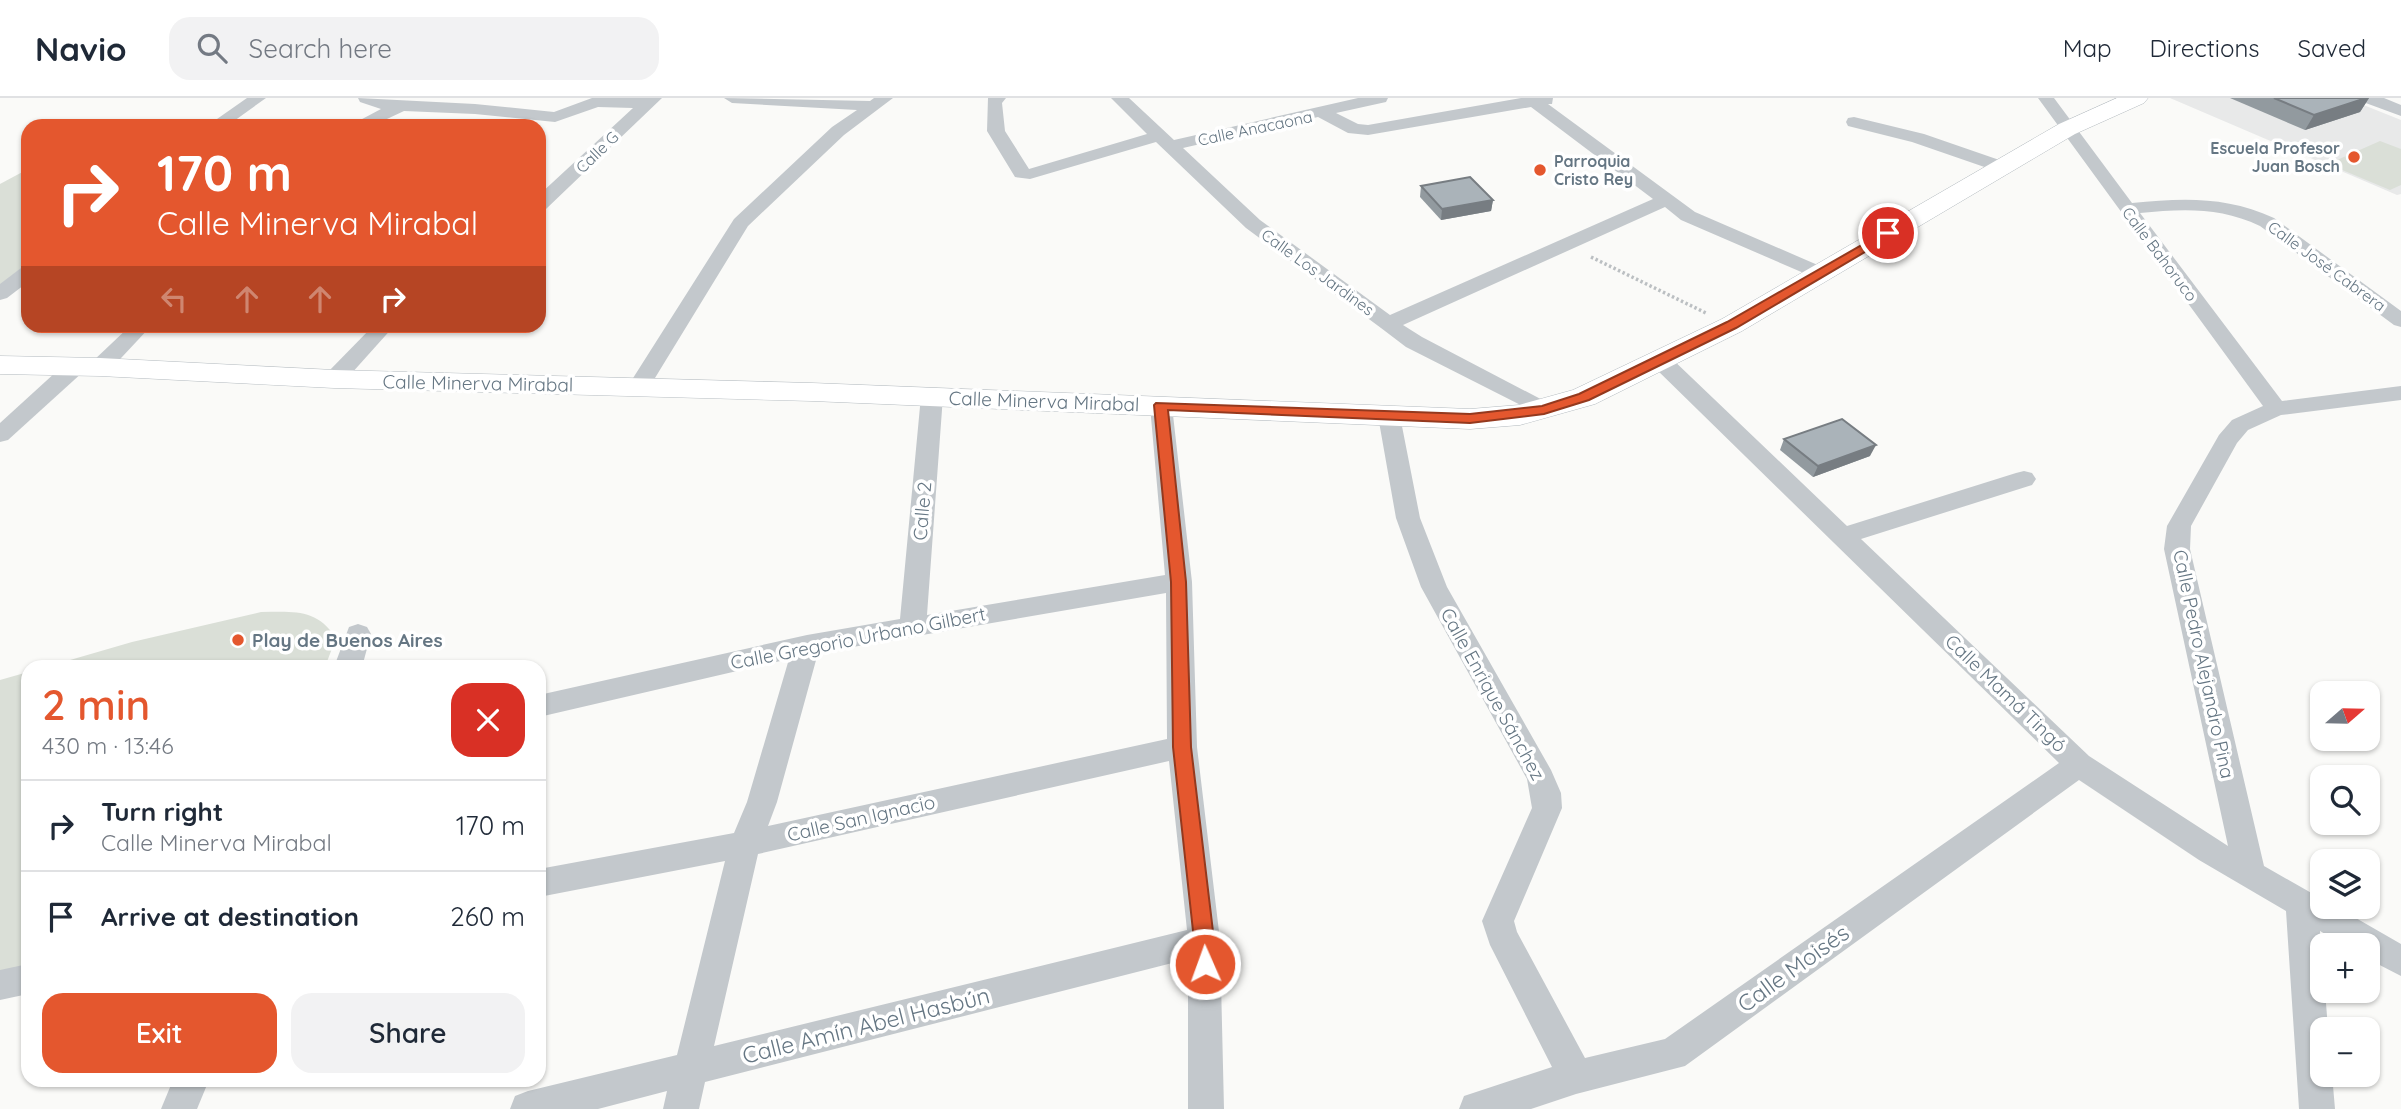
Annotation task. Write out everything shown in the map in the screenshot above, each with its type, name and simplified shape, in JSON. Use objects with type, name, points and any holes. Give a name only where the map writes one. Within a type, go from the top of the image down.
[{"type":"street","points":[[226,119],[258,98]]},
{"type":"street","points":[[366,98],[380,104],[555,117],[596,102],[650,101]]},
{"type":"street","points":[[732,98],[880,102]]},
{"type":"street","name":"Calle Anacaona","points":[[998,98],[994,101],[996,131],[1021,173],[1030,174],[1084,156],[1323,113],[1380,98]]},
{"type":"street","points":[[1323,113],[1354,129],[1368,130],[1555,98]]},
{"type":"street","name":"Calle Bahoruco","points":[[2046,98],[2276,409]]},
{"type":"street","name":"Calle Minerva Mirabal","points":[[0,365],[88,366],[334,379],[639,386],[1161,405],[1470,419],[1544,410],[1584,397],[1732,325],[2067,129],[2136,98]]},
{"type":"street","points":[[2369,98],[2401,111]]},
{"type":"street","name":"Calle Los Jardines","points":[[1125,99],[1164,141],[1253,224],[1414,342],[1544,410]]},
{"type":"street","points":[[1532,100],[1688,216],[1820,273]]},
{"type":"street","name":"Calle G","points":[[546,198],[650,101]]},
{"type":"street","points":[[639,386],[741,222],[838,131],[880,102]]},
{"type":"street","points":[[373,119],[402,106]]},
{"type":"street","points":[[1854,122],[1918,138],[2002,167]]},
{"type":"street","points":[[1388,324],[1667,200]]},
{"type":"street","name":"Calle José Cabrera","points":[[2127,209],[2199,202],[2247,211],[2267,222],[2401,321]]},
{"type":"street","points":[[0,294],[21,278]]},
{"type":"street","points":[[0,435],[132,333]]},
{"type":"street","points":[[334,379],[377,333]]},
{"type":"street","name":"Calle Mamá Tingó","points":[[1661,361],[2079,764],[2210,851],[2401,961]]},
{"type":"street","name":"Calle Pedro Alejandro Pina","points":[[2250,873],[2177,550],[2179,526],[2227,440],[2240,425],[2276,409],[2401,393]]},
{"type":"street","name":"Calle 2","points":[[913,625],[932,397]]},
{"type":"street","points":[[1161,405],[1179,582],[1182,747],[1204,940],[1206,1109]]},
{"type":"street","name":"Calle Enrique Sánchez","points":[[1389,416],[1408,518],[1434,587],[1541,778],[1546,793],[1546,808],[1498,921],[1502,935],[1576,1077]]},
{"type":"street","points":[[1843,536],[2024,479]]},
{"type":"street","name":"Calle Gregorio Urbano Gilbert","points":[[546,704],[807,645],[1179,582]]},
{"type":"street","points":[[350,660],[358,634]]},
{"type":"street","points":[[681,1109],[745,844],[762,802],[807,645]]},
{"type":"street","name":"Calle San Ignacio","points":[[546,882],[745,844],[1182,747]]},
{"type":"street","name":"Calle Moisés","points":[[1477,1109],[1576,1077],[1646,1063],[1674,1054],[2079,764]]},
{"type":"street","points":[[2302,905],[2317,1109]]},
{"type":"street","name":"Calle Amín Abel Hasbún","points":[[528,1109],[1204,940]]},
{"type":"street","points":[[0,985],[21,980]]},
{"type":"street","points":[[179,1109],[188,1087]]},
{"type":"path","points":[[1568,244],[1609,267],[1732,325]]},
{"type":"shaded area","name":"Escuela Profesor Juan Bosch","points":[[2170,98],[2346,98],[2401,120],[2401,194],[2397,195]]},
{"type":"shaded area","points":[[2380,141],[2401,149],[2401,185],[2390,190],[2328,164]]},
{"type":"shaded area","points":[[21,173],[21,268],[0,285],[0,184]]},
{"type":"shaded area","name":"Play de Buenos Aires","points":[[261,612],[284,612],[312,617],[328,628],[336,638],[328,660],[70,660],[132,642]]},
{"type":"shaded area","points":[[21,674],[21,988],[0,992],[0,680]]},
{"type":"building","points":[[2274,98],[2366,98],[2314,115]]},
{"type":"building","points":[[1470,177],[1493,200],[1442,209],[1421,186]]},
{"type":"building","points":[[1842,419],[1876,445],[1818,466],[1784,439]]},
{"type":"place","name":"Escuela Profesor Juan Bosch","points":[[2354,157]]},
{"type":"place","name":"Parroquia Cristo Rey","points":[[1540,170]]},
{"type":"place","name":"Play de Buenos Aires","points":[[238,640]]},
{"type":"route","points":[[1205,964],[1182,747],[1179,582],[1161,405],[1470,419],[1544,410],[1584,397],[1732,325],[1888,233]]}]
